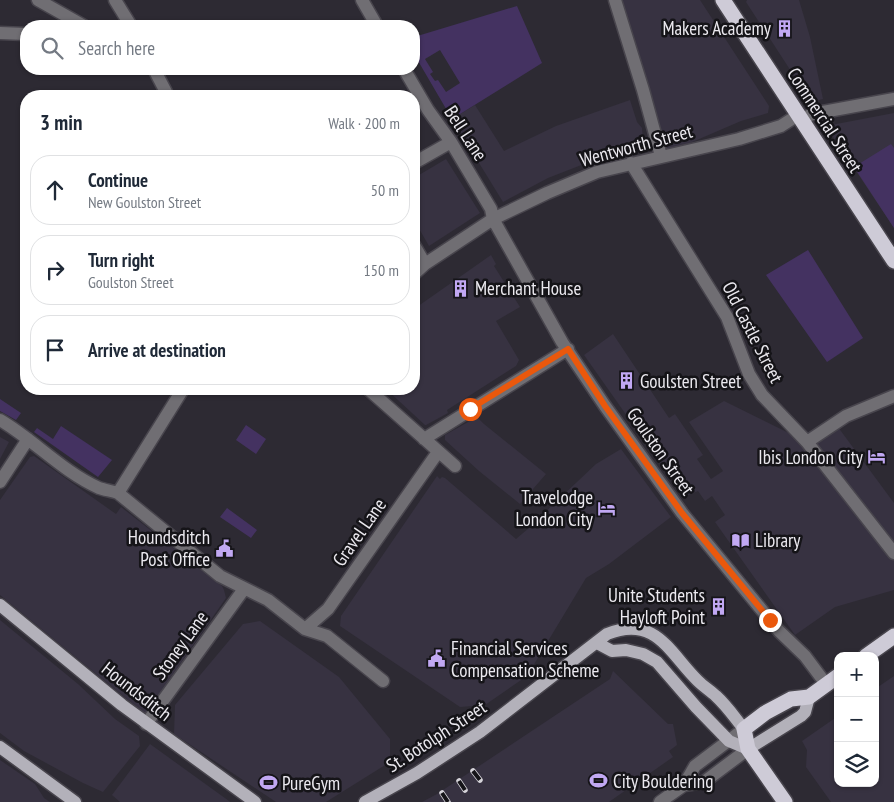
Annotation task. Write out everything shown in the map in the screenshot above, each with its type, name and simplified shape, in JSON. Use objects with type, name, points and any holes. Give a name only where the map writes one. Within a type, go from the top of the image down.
[{"type":"highway","name":"Commercial Street","points":[[723,0],[894,261]]},
{"type":"highway","points":[[872,652],[894,636]]},
{"type":"highway","points":[[785,802],[748,749],[744,729],[765,713],[791,699],[809,697],[832,680]]},
{"type":"main road","name":"Houndsditch","points":[[0,606],[146,724],[255,802]]},
{"type":"main road","name":"St. Botolph Street","points":[[365,802],[417,773],[480,732],[607,634],[621,630],[641,631],[658,638],[669,646],[700,683],[720,700],[744,729]]},
{"type":"main road","points":[[597,643],[612,651],[626,650],[649,657],[656,662],[729,741],[748,749],[801,716],[805,712],[809,697]]},
{"type":"main road","points":[[0,747],[76,802]]},
{"type":"street","points":[[38,0],[73,20]]},
{"type":"street","points":[[115,0],[127,20]]},
{"type":"street","points":[[362,0],[374,20]]},
{"type":"street","points":[[615,0],[661,156]]},
{"type":"street","points":[[0,33],[20,34]]},
{"type":"street","points":[[157,75],[165,90]]},
{"type":"street","name":"Bell Lane","points":[[408,75],[416,90]]},
{"type":"street","name":"Bell Lane","points":[[420,96],[452,142],[491,209],[493,219]]},
{"type":"street","name":"Wentworth Street","points":[[420,269],[493,219],[597,172],[738,139],[812,114],[894,99]]},
{"type":"street","points":[[420,160],[452,142]]},
{"type":"street","name":"Old Castle Street","points":[[630,163],[727,317],[748,374],[762,395],[807,442],[894,553]]},
{"type":"street","name":"Goulston Street","points":[[493,219],[568,349],[605,406],[682,513],[779,631],[832,680]]},
{"type":"street","points":[[420,255],[425,264]]},
{"type":"street","points":[[424,439],[568,349]]},
{"type":"street","points":[[118,493],[179,395]]},
{"type":"street","points":[[375,395],[455,466]]},
{"type":"street","points":[[807,442],[846,416],[894,396]]},
{"type":"street","points":[[0,420],[76,474],[99,488],[118,493],[220,576],[268,600],[305,629],[327,636],[383,681]]},
{"type":"street","points":[[0,482],[28,439]]},
{"type":"street","name":"Gravel Lane","points":[[305,629],[328,609],[438,452]]},
{"type":"street","name":"Stoney Lane","points":[[146,724],[244,589]]},
{"type":"street","points":[[660,802],[684,785],[695,766],[744,729]]},
{"type":"street","points":[[684,785],[704,782],[748,749]]},
{"type":"shaded area","points":[[617,0],[700,0],[769,106],[768,113],[741,121],[669,152],[661,144]]},
{"type":"shaded area","points":[[747,0],[799,0],[810,37],[823,99],[811,102],[746,2]]},
{"type":"shaded area","points":[[517,6],[542,63],[452,119],[420,64],[420,35]],"holes":[[[440,50],[460,83],[446,92],[438,80],[435,81],[430,74],[433,72],[425,59]]]},
{"type":"shaded area","points":[[630,100],[637,122],[642,128],[643,141],[548,178],[503,202],[452,119],[475,105],[504,151],[556,126]]},
{"type":"shaded area","points":[[894,113],[894,228],[828,129],[831,125]]},
{"type":"shaded area","points":[[891,144],[894,148],[894,228],[854,167]]},
{"type":"shaded area","points":[[446,159],[480,213],[429,246],[420,230],[420,174]]},
{"type":"shaded area","points":[[808,250],[863,338],[827,362],[766,275]]},
{"type":"shaded area","points":[[491,255],[496,264],[494,266],[520,307],[496,321],[519,360],[516,366],[447,410],[448,413],[426,425],[392,395],[420,395],[420,305]]},
{"type":"shaded area","points":[[613,334],[669,418],[675,414],[703,455],[697,459],[711,479],[723,471],[689,422],[724,401],[807,442],[835,423],[894,503],[894,590],[835,607],[795,635],[715,522],[725,515],[712,496],[705,501],[698,491],[688,495],[674,475],[670,477],[584,355]]},
{"type":"shaded area","points":[[0,399],[21,413],[16,420],[0,411]]},
{"type":"shaded area","points":[[477,417],[546,474],[520,504],[479,471],[445,440],[445,435]]},
{"type":"shaded area","points":[[246,425],[266,439],[256,454],[236,440]]},
{"type":"shaded area","points":[[61,426],[112,460],[98,477],[34,432],[37,428],[53,439]]},
{"type":"shaded area","points":[[0,437],[9,442],[0,459]]},
{"type":"shaded area","points":[[621,449],[671,517],[609,564],[586,578],[527,676],[485,705],[460,707],[340,626],[341,616],[437,476],[440,479],[442,477],[445,478],[516,539],[542,517],[558,498],[596,464]]},
{"type":"shaded area","points":[[34,456],[116,514],[121,507],[222,586],[224,590],[226,598],[145,714],[0,595],[0,500],[30,457]]},
{"type":"shaded area","points":[[227,508],[257,530],[251,538],[220,517]]},
{"type":"shaded area","points":[[0,620],[78,684],[115,719],[139,736],[140,746],[103,792],[24,751],[0,733]]},
{"type":"shaded area","points":[[260,621],[339,677],[390,739],[390,762],[326,802],[276,802],[174,734],[175,705],[243,624]]},
{"type":"shaded area","points":[[613,671],[668,724],[673,724],[677,745],[669,751],[673,757],[609,802],[422,802],[437,794],[610,679]]},
{"type":"shaded area","points":[[894,676],[894,802],[831,802],[806,767],[807,750],[802,741],[834,719],[834,787],[879,787],[879,686]]},
{"type":"shaded area","points":[[150,744],[230,802],[120,802],[112,795]]},
{"type":"shaded area","points":[[0,760],[35,784],[44,798],[50,802],[0,802]]},
{"type":"railway","points":[[473,771],[480,780]]},
{"type":"railway","points":[[459,781],[465,790]]},
{"type":"railway","points":[[442,793],[448,802]]},
{"type":"place","name":"Makers Academy","points":[[785,28]]},
{"type":"place","name":"Merchant House","points":[[461,288]]},
{"type":"place","name":"Goulsten Street","points":[[626,381]]},
{"type":"place","name":"Ibis London City","points":[[877,457]]},
{"type":"place","name":"Travelodge London City","points":[[607,508]]},
{"type":"place","name":"Library","points":[[741,540]]},
{"type":"place","name":"Houndsditch Post Office","points":[[224,548]]},
{"type":"place","name":"Unite Students Hayloft Point","points":[[719,606]]},
{"type":"place","name":"Financial Services Compensation Scheme","points":[[437,659]]},
{"type":"place","name":"City Bouldering","points":[[599,781]]},
{"type":"place","name":"PureGym","points":[[268,783]]},
{"type":"route","points":[[470,409],[568,349],[605,406],[682,513],[770,620]]}]
